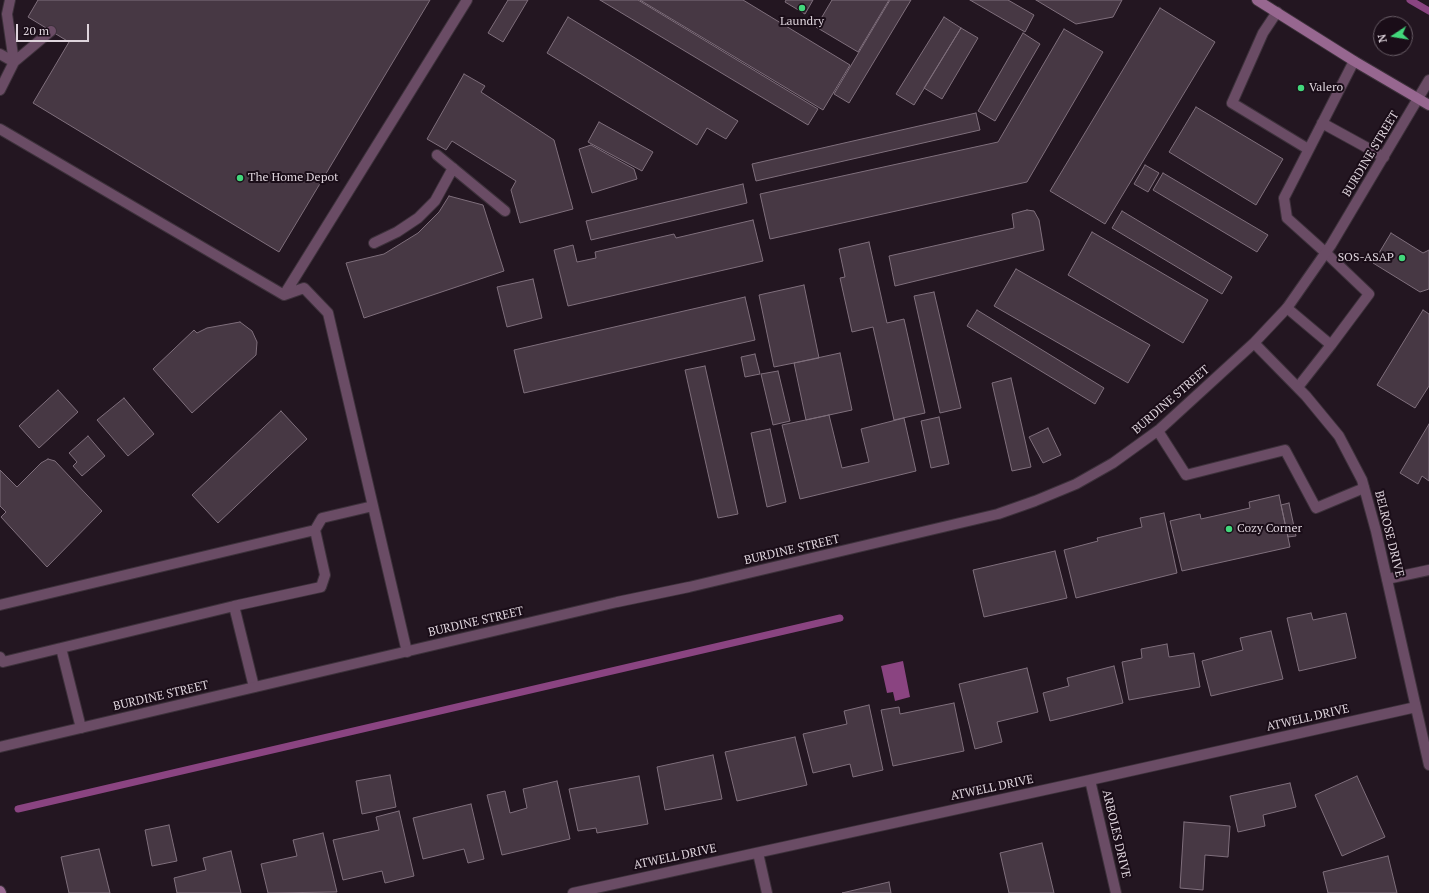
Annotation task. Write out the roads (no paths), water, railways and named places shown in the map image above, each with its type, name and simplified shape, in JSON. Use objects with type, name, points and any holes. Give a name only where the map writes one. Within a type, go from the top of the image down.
[{"type":"main road","points":[[1257,0],[1354,61],[1429,105]]},
{"type":"street","points":[[10,0],[7,14],[14,62]]},
{"type":"street","points":[[284,295],[467,0]]},
{"type":"street","points":[[1277,12],[1263,33],[1232,103],[1308,149]]},
{"type":"street","points":[[0,90],[14,62],[51,31]]},
{"type":"street","points":[[0,54],[14,62]]},
{"type":"street","points":[[1298,387],[1369,294],[1287,218],[1284,198],[1354,61]]},
{"type":"street","name":"BURDINE STREET","points":[[0,747],[610,604],[756,572],[998,514],[1076,484],[1113,463],[1158,431],[1254,343],[1287,308],[1326,253],[1429,80]]},
{"type":"street","points":[[1322,123],[1384,157]]},
{"type":"street","points":[[0,129],[284,295],[304,288],[328,313],[407,652]]},
{"type":"street","points":[[437,155],[504,211]]},
{"type":"street","points":[[374,243],[397,232],[418,218],[435,200],[453,168]]},
{"type":"street","points":[[1287,308],[1331,345]]},
{"type":"street","name":"BELROSE DRIVE","points":[[1254,343],[1298,387],[1339,436],[1362,480],[1387,579],[1429,765]]},
{"type":"street","points":[[1158,431],[1186,475],[1285,450],[1316,508],[1364,488]]},
{"type":"street","points":[[1,661],[321,587],[325,575],[315,530],[322,518],[374,506]]},
{"type":"street","points":[[0,605],[315,530]]},
{"type":"street","points":[[1387,579],[1429,570]]},
{"type":"street","points":[[234,606],[254,688]]},
{"type":"street","points":[[61,648],[81,728]]},
{"type":"street","name":"ATWELL DRIVE","points":[[573,893],[1416,707]]},
{"type":"street","name":"ARBOLES DRIVE","points":[[1090,780],[1116,893]]},
{"type":"street","points":[[758,852],[767,893]]},
{"type":"waterway","points":[[1410,0],[1429,11]]},
{"type":"waterway","points":[[18,809],[840,618]]},
{"type":"place","name":"Laundry","points":[[802,8]]},
{"type":"place","name":"Valero","points":[[1301,88]]},
{"type":"place","name":"The Home Depot","points":[[240,178]]},
{"type":"place","name":"SOS-ASAP","points":[[1402,258]]},
{"type":"place","name":"Cozy Corner","points":[[1229,529]]}]
